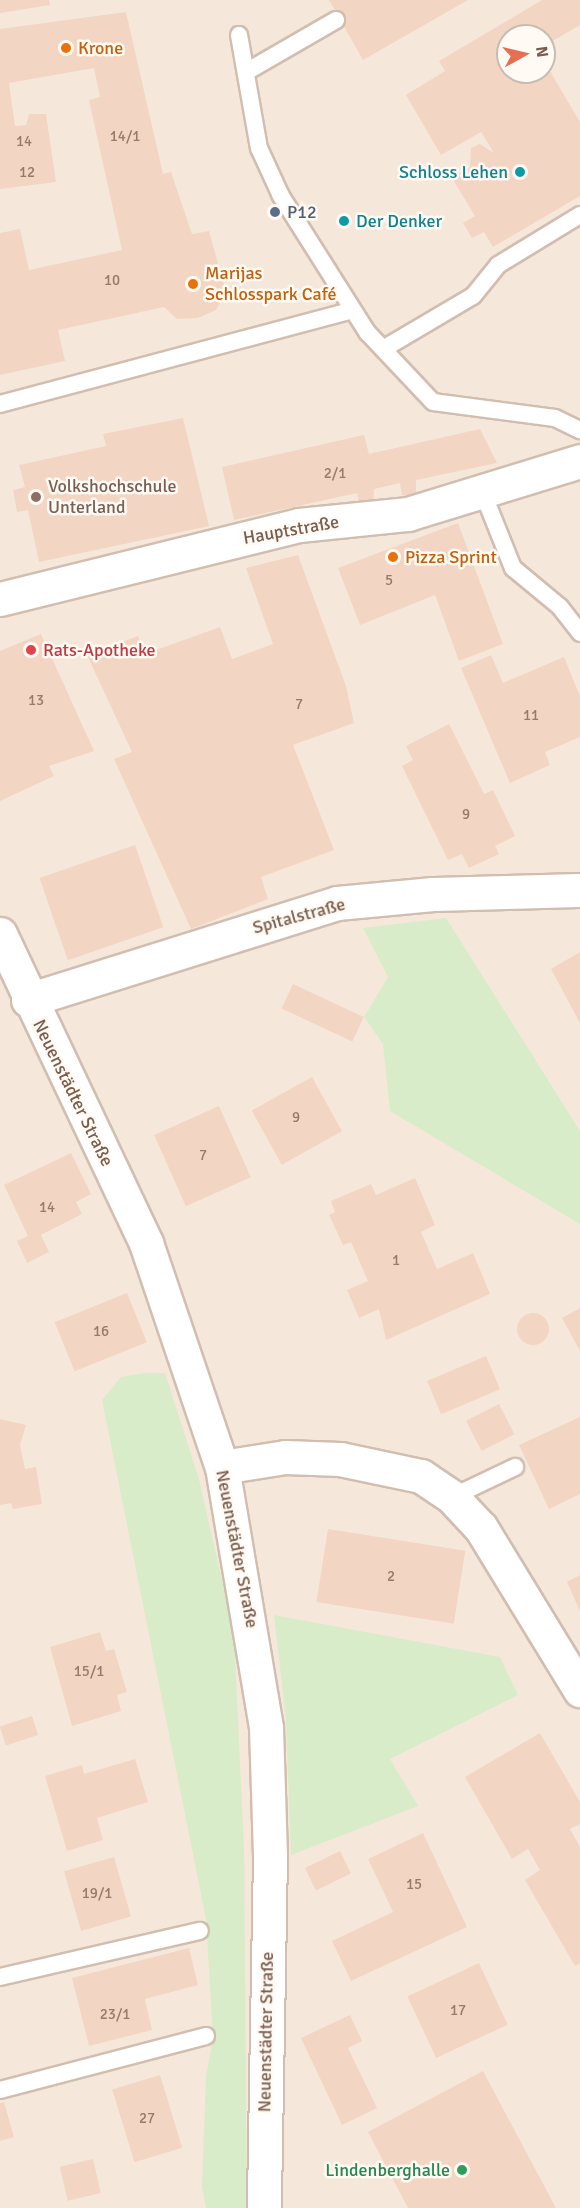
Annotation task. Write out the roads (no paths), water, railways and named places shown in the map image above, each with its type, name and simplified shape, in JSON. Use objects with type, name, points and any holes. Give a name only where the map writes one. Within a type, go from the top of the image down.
[{"type":"main road","name":"Hauptstraße","points":[[0,599],[299,525],[408,514],[483,493],[580,461]]},
{"type":"main road","name":"Spitalstraße","points":[[28,1000],[338,903],[433,894],[580,890]]},
{"type":"main road","name":"Neuenstädter Straße","points":[[0,934],[28,1000],[146,1243],[222,1467],[267,1728],[270,1855],[264,2208]]},
{"type":"main road","points":[[222,1467],[285,1457],[340,1459],[421,1476],[452,1497],[481,1528],[580,1689]]},
{"type":"lane","points":[[246,72],[336,20]]},
{"type":"lane","points":[[239,34],[259,148],[349,311],[433,402],[555,418],[580,430]]},
{"type":"lane","points":[[383,349],[473,296],[498,265],[580,215]]},
{"type":"lane","points":[[0,404],[349,311]]},
{"type":"lane","points":[[483,493],[513,568],[560,607],[580,633]]},
{"type":"lane","points":[[452,1497],[515,1467]]},
{"type":"lane","points":[[0,1977],[200,1931]]},
{"type":"lane","points":[[0,2090],[206,2036]]},
{"type":"place","name":"Krone","points":[[66,48]]},
{"type":"place","name":"Schloss Lehen","points":[[520,172]]},
{"type":"place","name":"P12","points":[[275,212]]},
{"type":"place","name":"Der Denker","points":[[344,221]]},
{"type":"place","name":"Marijas Schlosspark Café","points":[[193,284]]},
{"type":"place","name":"Volkshochschule Unterland","points":[[36,497]]},
{"type":"place","name":"Pizza Sprint","points":[[393,557]]},
{"type":"place","name":"Rats-Apotheke","points":[[31,650]]},
{"type":"place","name":"Lindenberghalle","points":[[462,2170]]}]
